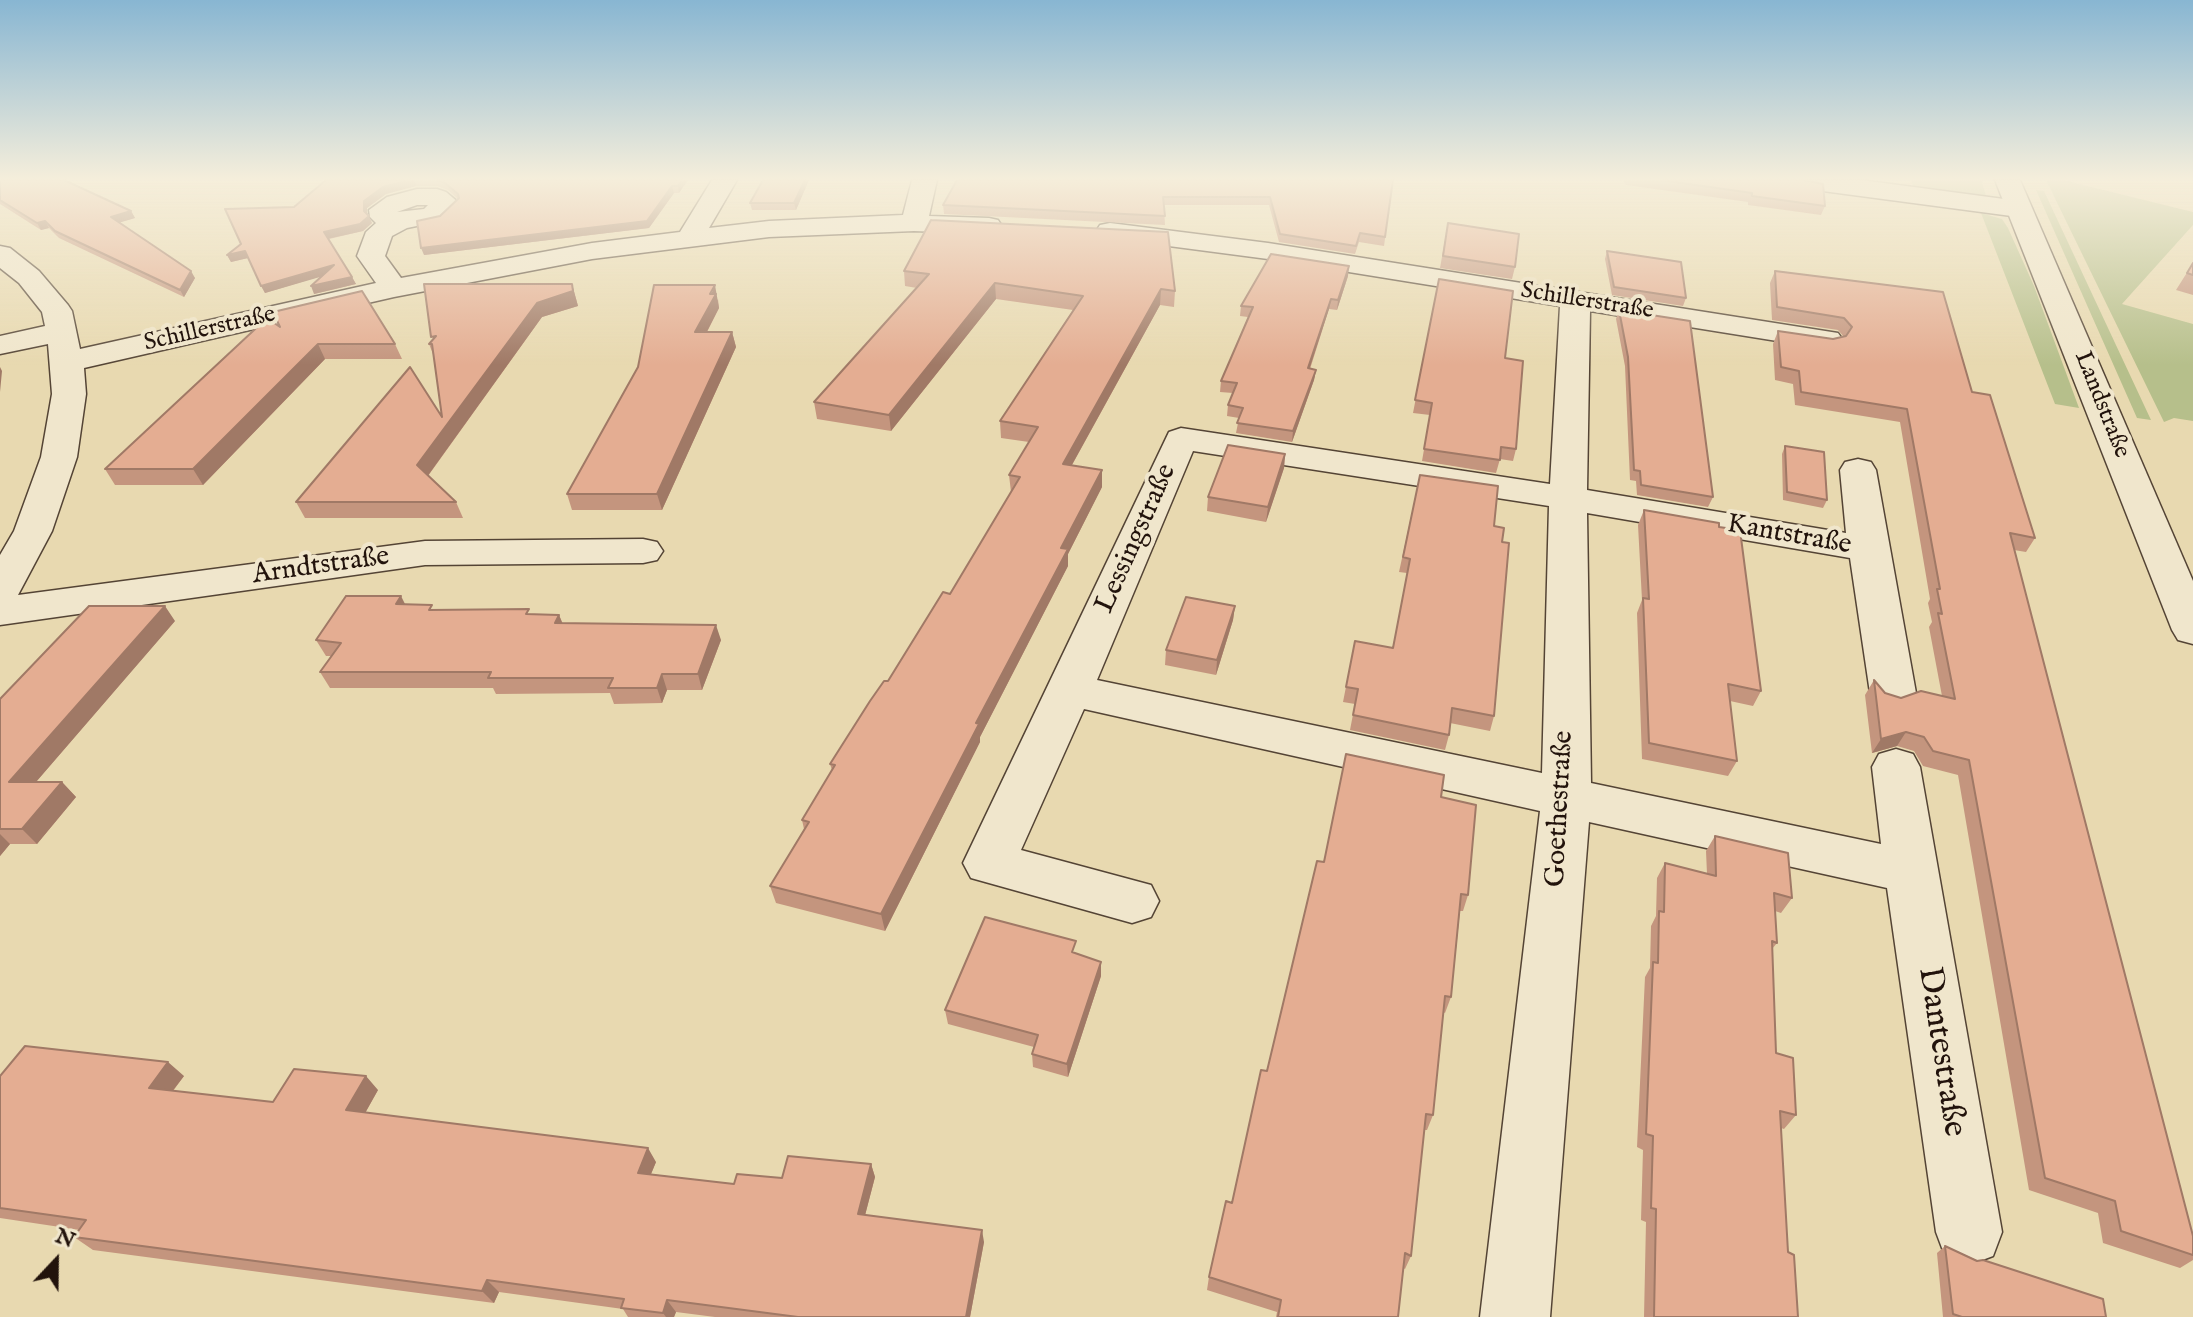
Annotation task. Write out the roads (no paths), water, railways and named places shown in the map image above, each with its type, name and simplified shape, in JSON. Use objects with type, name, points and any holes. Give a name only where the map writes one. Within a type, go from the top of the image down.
[{"type":"street","points":[[376,241],[371,256],[394,288]]},
{"type":"street","name":"Schillerstraße","points":[[0,345],[64,347],[515,264],[661,241]]},
{"type":"street","name":"Schillerstraße","points":[[1202,241],[1827,340]]},
{"type":"street","name":"Landstraße","points":[[2032,241],[2193,630]]},
{"type":"street","points":[[0,254],[29,277],[57,311],[69,394],[59,457],[33,531],[0,591]]},
{"type":"street","name":"Goethestraße","points":[[1515,1317],[1566,796],[1568,498],[1575,300]]},
{"type":"street","name":"Lessingstraße","points":[[1132,901],[989,863],[1070,690],[1181,439],[1568,498]]},
{"type":"street","name":"Kantstraße","points":[[1858,470],[1893,693]]},
{"type":"street","name":"Kantstraße","points":[[1568,498],[1868,549]]},
{"type":"street","name":"Arndtstraße","points":[[0,611],[425,553],[643,551]]},
{"type":"street","points":[[1070,690],[1911,872]]},
{"type":"street","name":"Dantestraße","points":[[1896,767],[1969,1232]]}]
